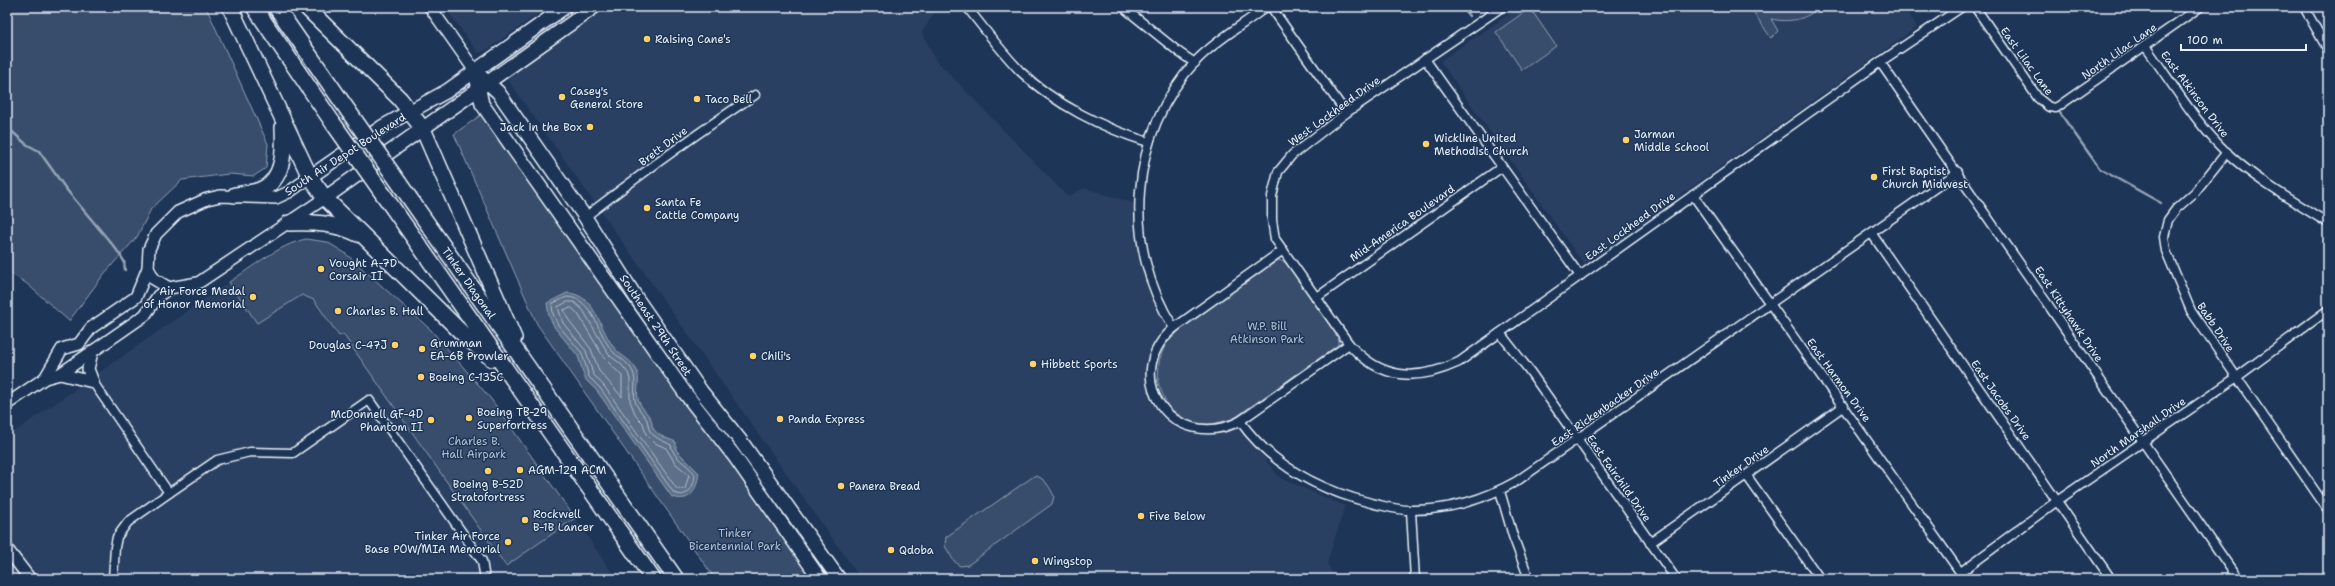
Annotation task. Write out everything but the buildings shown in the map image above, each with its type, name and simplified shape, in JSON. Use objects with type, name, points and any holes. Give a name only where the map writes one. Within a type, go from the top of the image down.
[{"type":"highway","points":[[230,7],[310,177],[325,198],[464,335],[509,374]]},
{"type":"highway","name":"Tinker Diagonal","points":[[254,7],[333,123],[653,579]]},
{"type":"highway","name":"Tinker Diagonal","points":[[276,7],[676,579]]},
{"type":"highway","points":[[306,7],[410,111],[423,129],[495,291],[524,363]]},
{"type":"highway","points":[[235,195],[259,190],[275,177],[285,152],[283,120]]},
{"type":"highway","points":[[289,223],[313,222],[332,225],[347,229],[364,237]]},
{"type":"main road","name":"Southeast 29th Street","points":[[430,7],[475,71],[483,85],[482,104],[569,230],[820,579]]},
{"type":"main road","name":"South Air Depot Boulevard","points":[[45,378],[62,349],[80,344],[91,328],[136,297],[148,268],[149,249],[156,234],[178,212],[207,199],[235,195],[259,199],[276,198],[289,192],[382,127],[447,91],[565,7]]},
{"type":"main road","name":"South Air Depot Boulevard","points":[[7,404],[45,378],[60,374],[145,316],[158,296],[169,288],[198,283],[289,223],[594,7]]},
{"type":"main road","name":"Southeast 29th Street","points":[[483,85],[498,92],[585,217],[637,299],[701,391],[740,440],[838,579]]},
{"type":"main road","points":[[148,268],[154,280],[169,288]]},
{"type":"main road","points":[[92,352],[88,369],[93,382]]},
{"type":"main road","points":[[60,374],[93,382]]},
{"type":"main road","points":[[7,549],[30,579]]},
{"type":"street","points":[[967,7],[1021,72],[1049,94],[1093,120],[1148,142]]},
{"type":"street","points":[[1123,7],[1180,53],[1195,63]]},
{"type":"street","points":[[1174,328],[1153,287],[1140,241],[1140,178],[1148,142],[1163,109],[1195,63],[1206,51],[1266,7]]},
{"type":"street","points":[[1271,7],[1346,114]]},
{"type":"street","name":"West Lockheed Drive","points":[[1316,298],[1275,239],[1272,220],[1272,196],[1278,172],[1302,147],[1346,114],[1502,7]]},
{"type":"street","name":"East Lockheed Drive","points":[[1316,298],[1349,344],[1362,359],[1381,370],[1406,376],[1424,375],[1443,370],[1459,362],[1880,62],[1962,7]]},
{"type":"street","name":"East Lilac Lane","points":[[1975,7],[2038,98],[2048,107]]},
{"type":"street","name":"North Lilac Lane","points":[[2048,107],[2056,108],[2064,104],[2200,7]]},
{"type":"street","points":[[2304,7],[2328,50]]},
{"type":"street","name":"East Atkinson Drive","points":[[2145,46],[2209,134],[2227,152],[2258,177],[2328,223]]},
{"type":"street","points":[[1425,59],[1580,276]]},
{"type":"street","name":"East Kittyhawk Drive","points":[[1880,62],[1958,172],[2238,579]]},
{"type":"street","name":"Brett Drive","points":[[585,217],[668,157],[686,141],[755,95]]},
{"type":"street","name":"Babb Drive","points":[[2227,152],[2195,192],[2176,208],[2168,220],[2164,237],[2166,251],[2191,311],[2327,508]]},
{"type":"street","name":"Mid-America Boulevard","points":[[1316,298],[1502,167]]},
{"type":"street","name":"East Rickenbacker Drive","points":[[1240,421],[1259,445],[1278,461],[1312,482],[1348,497],[1411,511],[1442,508],[1472,501],[1500,491],[1578,440],[1770,303],[1872,234],[1958,172]]},
{"type":"street","name":"East Harmon Drive","points":[[1693,195],[1844,406],[1963,576]]},
{"type":"street","name":"East Jacobs Drive","points":[[1872,234],[2111,579]]},
{"type":"street","points":[[1283,250],[1174,328],[1162,340],[1152,367],[1152,384],[1162,407],[1174,419],[1196,429],[1218,430],[1240,421],[1349,344]]},
{"type":"street","name":"North Marshall Drive","points":[[1963,576],[2057,501],[2144,442],[2328,310]]},
{"type":"street","name":"East Fairchild Drive","points":[[1500,333],[1529,370],[1676,579]]},
{"type":"street","points":[[93,382],[169,493]]},
{"type":"street","points":[[113,579],[114,547],[117,537],[128,522],[169,493],[217,460],[250,452],[293,454],[369,400],[482,561],[485,579]]},
{"type":"street","name":"Tinker Drive","points":[[1650,543],[1748,476],[1844,406]]},
{"type":"street","points":[[1748,476],[1820,579]]},
{"type":"street","points":[[1500,491],[1513,536],[1529,579]]},
{"type":"street","points":[[1411,511],[1415,579]]},
{"type":"shaded area","points":[[445,7],[548,7],[485,51],[478,53]]},
{"type":"shaded area","points":[[600,7],[934,7],[934,13],[922,32],[935,59],[1068,197],[1084,188],[1133,203],[1138,257],[1150,293],[1165,325],[1173,335],[1162,350],[1158,368],[1158,383],[1164,401],[1184,419],[1198,424],[1233,419],[1280,478],[1345,506],[1327,563],[1335,579],[861,579],[505,76]]},
{"type":"shaded area","name":"Jarman Middle School","points":[[1520,7],[1903,7],[1917,27],[1584,264],[1440,61]]},
{"type":"shaded area","points":[[229,282],[257,323],[302,295],[314,300],[339,336],[343,334],[506,565],[575,518],[616,579],[7,579],[7,437]]},
{"type":"green space","points":[[7,7],[206,7],[268,144],[266,168],[254,176],[229,174],[182,180],[151,209],[137,237],[104,274],[69,321],[26,283],[7,271]]},
{"type":"green space","points":[[1750,7],[1794,10],[1819,7],[1803,18],[1784,21],[1771,19],[1778,31],[1771,38]]},
{"type":"green space","points":[[1530,8],[1556,46],[1522,70],[1496,32]]},
{"type":"green space","name":"Tinker Bicentennial Park","points":[[485,112],[811,579],[715,579],[537,324],[454,134]]},
{"type":"green space","name":"Charles B. Hall Airpark","points":[[306,239],[327,242],[345,253],[431,330],[491,399],[575,518],[506,566],[343,334],[339,336],[314,300],[302,295],[257,323],[229,282],[276,251]]},
{"type":"green space","name":"W.P. Bill Atkinson Park","points":[[1278,260],[1285,262],[1339,338],[1338,345],[1233,419],[1212,424],[1198,424],[1185,419],[1168,407],[1158,383],[1159,361],[1165,345],[1181,329]]},
{"type":"green space","points":[[1034,476],[1044,480],[1049,486],[1054,496],[1052,504],[968,565],[960,566],[954,561],[945,546],[946,537]]},
{"type":"water","points":[[567,293],[577,295],[591,306],[610,342],[616,350],[636,369],[638,376],[638,399],[640,405],[651,419],[653,428],[660,435],[676,442],[676,450],[699,473],[694,490],[689,497],[672,497],[597,391],[585,379],[578,356],[555,328],[549,316],[547,303]]},
{"type":"waterway","points":[[1462,7],[1469,16]]},
{"type":"waterway","points":[[2060,113],[2100,169],[2161,203]]},
{"type":"waterway","points":[[7,127],[26,144],[39,151],[66,189],[116,249],[124,261],[125,270]]},
{"type":"place","name":"Raising Cane's","points":[[647,39]]},
{"type":"place","name":"Casey's General Store","points":[[562,97]]},
{"type":"place","name":"Taco Bell","points":[[697,99]]},
{"type":"place","name":"Jack in the Box","points":[[590,127]]},
{"type":"place","name":"Jarman Middle School","points":[[1626,140]]},
{"type":"place","name":"Wickline United Methodist Church","points":[[1426,144]]},
{"type":"place","name":"First Baptist Church Midwest","points":[[1874,177]]},
{"type":"place","name":"Santa Fe Cattle Company","points":[[647,208]]},
{"type":"place","name":"Vought A-7D Corsair II","points":[[321,269]]},
{"type":"place","name":"Air Force Medal of Honor Memorial","points":[[253,297]]},
{"type":"place","name":"Charles B. Hall","points":[[338,311]]},
{"type":"place","name":"Douglas C-47J","points":[[395,345]]},
{"type":"place","name":"Grumman EA-6B Prowler","points":[[422,349]]},
{"type":"place","name":"Chili's","points":[[753,356]]},
{"type":"place","name":"Hibbett Sports","points":[[1033,364]]},
{"type":"place","name":"Boeing C-135C","points":[[421,377]]},
{"type":"place","name":"Boeing TB-29 Superfortress","points":[[469,418]]},
{"type":"place","name":"Panda Express","points":[[780,419]]},
{"type":"place","name":"McDonnell GF-4D Phantom II","points":[[431,420]]},
{"type":"place","name":"AGM-129 ACM","points":[[520,470]]},
{"type":"place","name":"Boeing B-52D Stratofortress","points":[[488,471]]},
{"type":"place","name":"Panera Bread","points":[[841,486]]},
{"type":"place","name":"Five Below","points":[[1141,516]]},
{"type":"place","name":"Rockwell B-1B Lancer","points":[[525,520]]},
{"type":"place","name":"Tinker Air Force Base POW/MIA Memorial","points":[[508,542]]},
{"type":"place","name":"Qdoba","points":[[891,550]]},
{"type":"place","name":"Wingstop","points":[[1035,561]]}]
